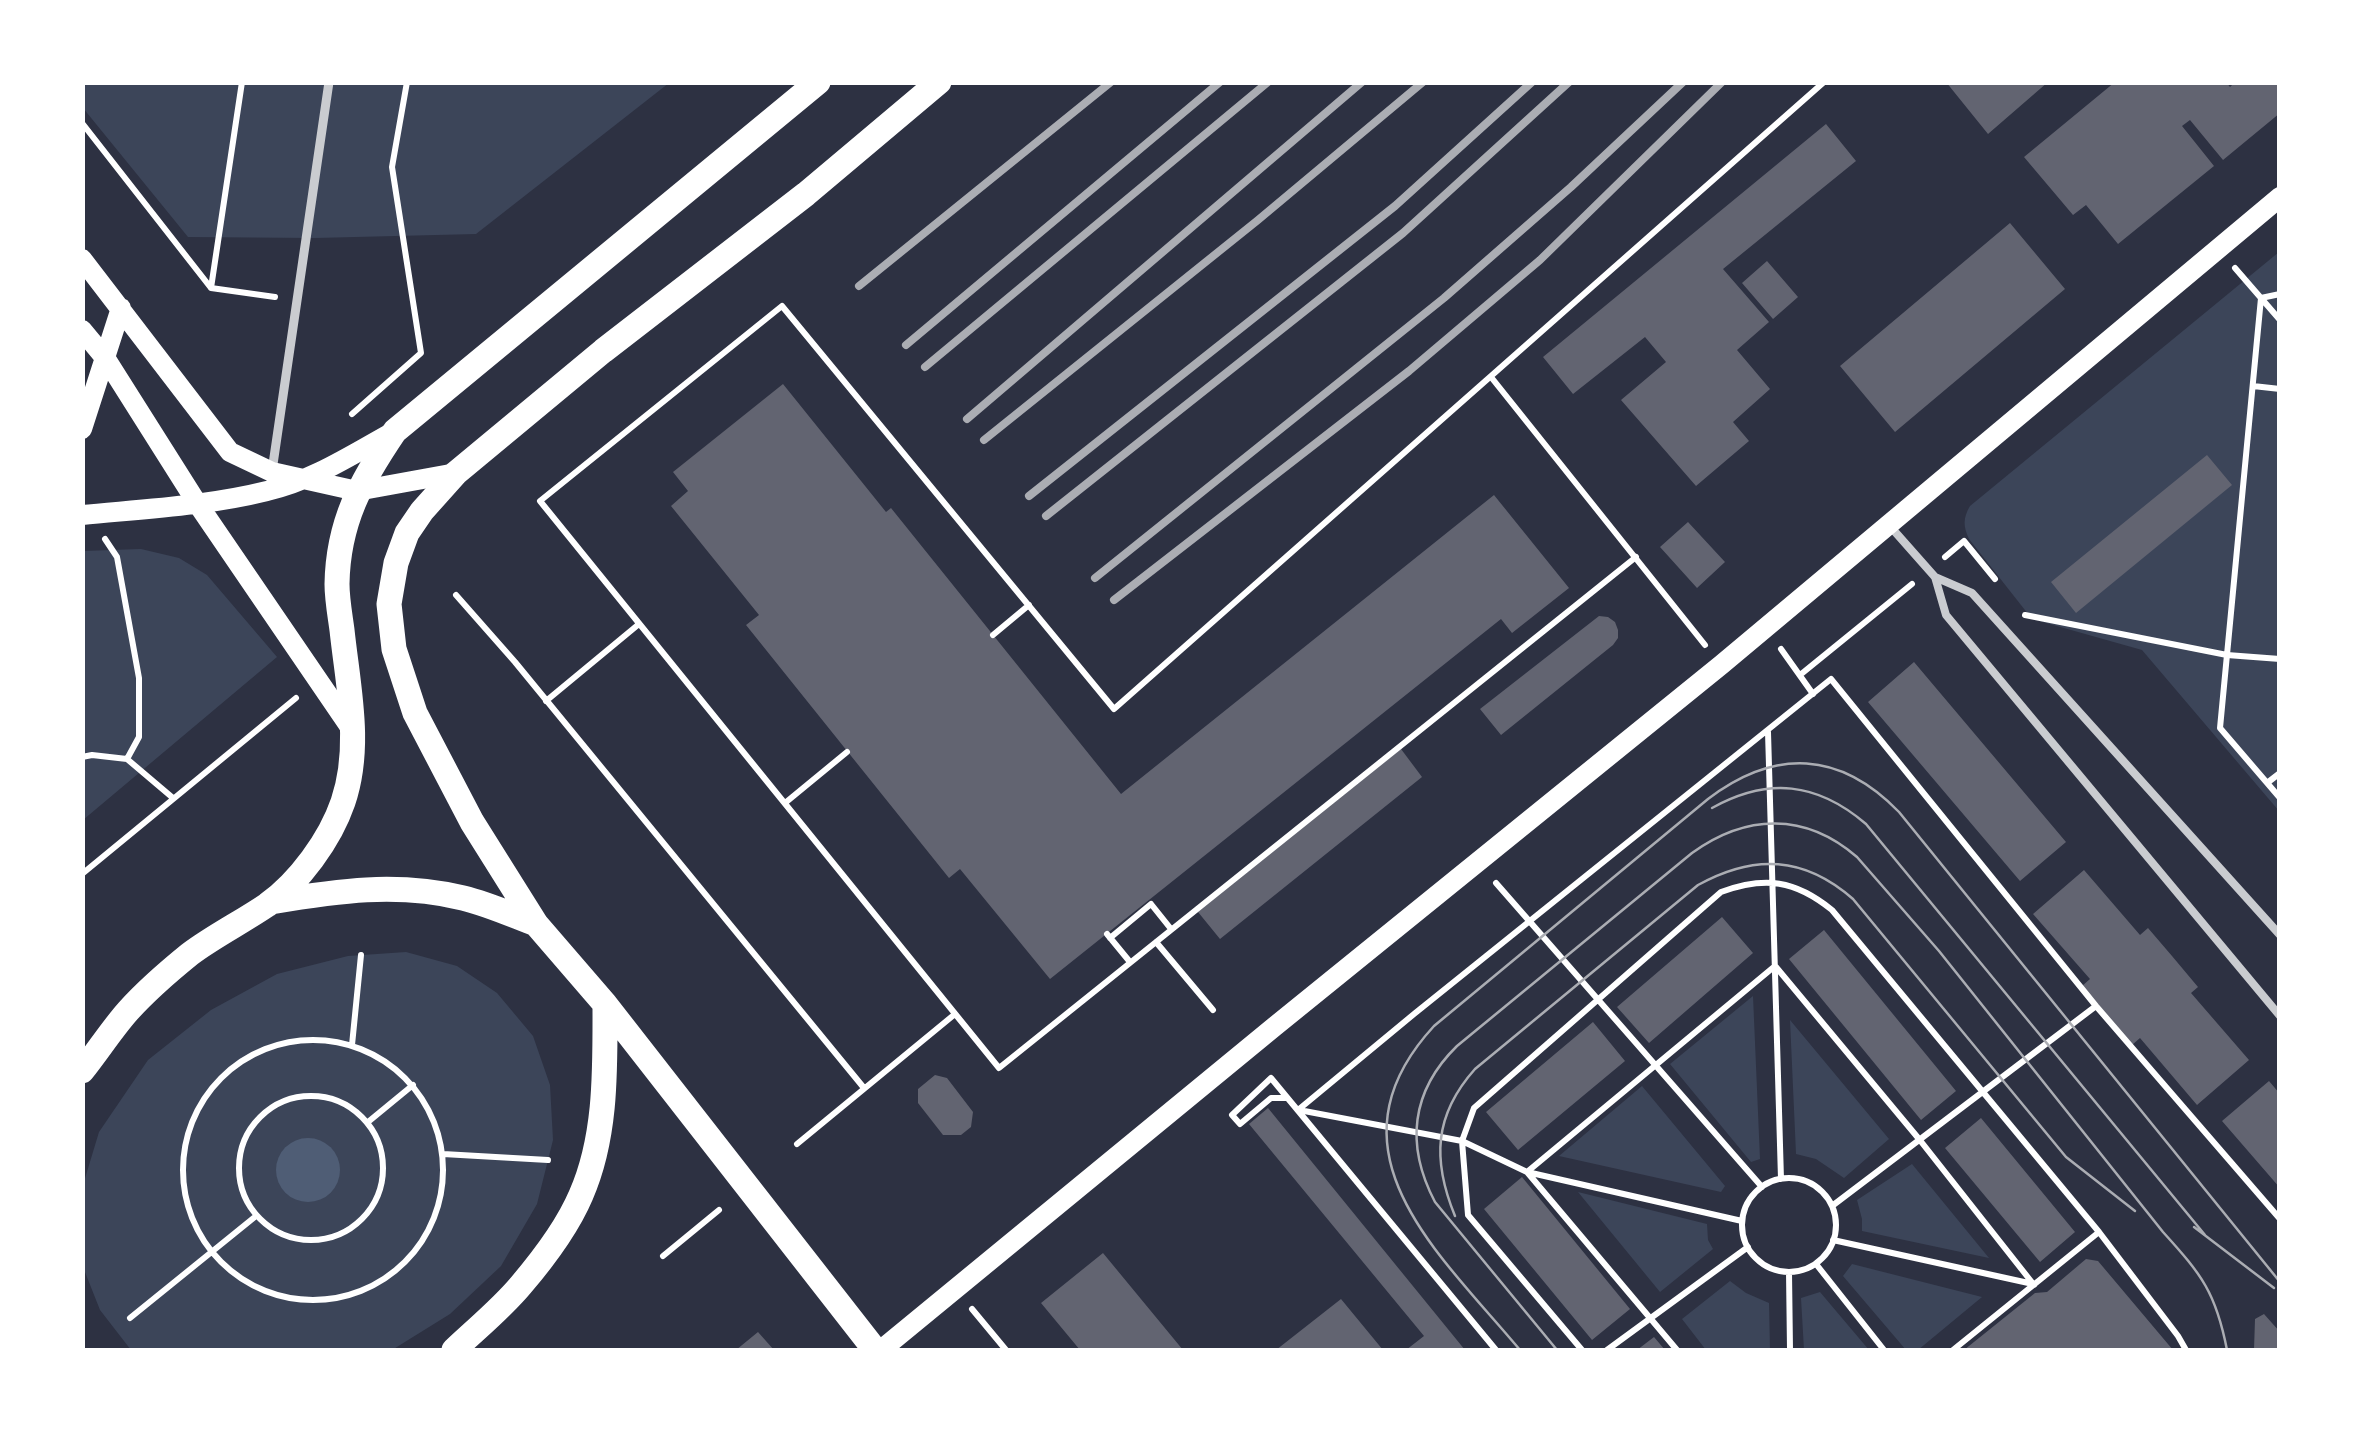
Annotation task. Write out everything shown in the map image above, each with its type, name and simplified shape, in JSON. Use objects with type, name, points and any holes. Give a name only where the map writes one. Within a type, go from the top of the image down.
[{"type":"main road","points":[[300,479],[394,431],[818,82]]},
{"type":"main road","points":[[940,82],[806,194],[603,351],[456,472],[406,534],[388,604],[394,649],[415,713],[472,822],[536,924],[605,1004],[878,1350],[1766,628],[2280,197]]},
{"type":"main road","points":[[82,260],[230,452],[271,481]]},
{"type":"main road","points":[[82,430],[121,308]]},
{"type":"main road","points":[[82,330],[106,359],[197,503],[353,732]]},
{"type":"main road","points":[[82,1071],[129,1010],[190,954],[270,902],[297,877],[322,844],[342,804],[353,760],[353,732],[337,587],[340,550],[357,491],[394,431]]},
{"type":"main road","points":[[86,514],[197,503],[271,481],[300,479],[357,491],[456,472]]},
{"type":"main road","points":[[270,902],[328,892],[388,888],[426,891],[466,898],[536,924]]},
{"type":"main road","points":[[454,1350],[519,1287],[557,1238],[581,1194],[597,1142],[605,1078],[605,1004]]},
{"type":"street","points":[[271,481],[329,82]]},
{"type":"lane","points":[[1889,524],[1932,573],[1972,593],[2280,935]]},
{"type":"lane","points":[[1932,573],[1946,616],[2280,1016]]},
{"type":"path","points":[[211,288],[242,82]]},
{"type":"path","points":[[352,414],[420,353],[392,168],[407,82]]},
{"type":"path","points":[[1636,557],[999,1068],[540,501],[782,306],[1114,709],[1824,82]]},
{"type":"path","points":[[82,123],[211,288],[297,300]]},
{"type":"path","points":[[2217,248],[2280,320]]},
{"type":"path","points":[[2261,298],[2280,294]]},
{"type":"path","points":[[2261,298],[2220,728],[2280,798]]},
{"type":"path","points":[[1491,376],[1721,665]]},
{"type":"path","points":[[2252,386],[2280,389]]},
{"type":"path","points":[[86,514],[117,558],[139,678],[139,738],[127,759]]},
{"type":"path","points":[[1800,675],[1932,573],[1964,542]]},
{"type":"path","points":[[456,595],[864,1088]]},
{"type":"path","points":[[993,635],[1029,604]]},
{"type":"path","points":[[2024,615],[2227,655],[2280,659]]},
{"type":"path","points":[[546,701],[639,624]]},
{"type":"path","points":[[1766,628],[1814,694]]},
{"type":"path","points":[[1298,1110],[1831,679],[2096,1006],[2280,1219]]},
{"type":"path","points":[[82,874],[305,690]]},
{"type":"path","points":[[1768,732],[1782,1179]]},
{"type":"path","points":[[785,803],[847,752]]},
{"type":"path","points":[[82,757],[127,759],[173,798]]},
{"type":"path","points":[[2267,783],[2280,773]]},
{"type":"path","points":[[1477,862],[1762,1187]]},
{"type":"path","points":[[1582,1350],[1468,1216],[1462,1141],[1474,1108],[1721,892],[1744,884],[1772,882],[1802,889],[1832,910],[2098,1232],[2186,1350]]},
{"type":"path","points":[[1130,962],[1108,936],[1150,904],[1170,929]]},
{"type":"path","points":[[1156,942],[1213,1010]]},
{"type":"path","points":[[352,1045],[361,955]]},
{"type":"path","points":[[1527,1172],[1775,966]]},
{"type":"path","points":[[1775,966],[2034,1284]]},
{"type":"path","points":[[1832,1206],[2096,1006]]},
{"type":"path","points":[[797,1144],[955,1014]]},
{"type":"path","points":[[311,1039],[352,1045],[385,1060],[413,1085],[434,1117],[444,1154],[442,1196],[427,1236],[400,1268],[365,1291],[324,1300],[282,1298],[243,1280],[211,1252],[191,1216],[182,1176],[187,1134],[205,1096],[233,1066],[270,1046],[311,1039]]},
{"type":"path","points":[[1286,1098],[1270,1098],[1240,1124],[1232,1115],[1271,1078],[1496,1350]]},
{"type":"path","points":[[367,1122],[413,1085]]},
{"type":"path","points":[[306,1095],[329,1098],[350,1107],[367,1122],[378,1142],[383,1164],[381,1186],[372,1207],[357,1224],[338,1236],[316,1240],[294,1238],[273,1230],[256,1216],[244,1196],[238,1174],[240,1151],[249,1129],[264,1112],[283,1100],[306,1095]]},
{"type":"path","points":[[1298,1110],[1462,1141],[1527,1172],[1742,1221]]},
{"type":"path","points":[[444,1154],[548,1160]]},
{"type":"path","points":[[1527,1172],[1677,1350]]},
{"type":"path","points":[[1782,1179],[1806,1182],[1825,1196],[1832,1206],[1836,1229],[1829,1250],[1816,1264],[1798,1272],[1764,1266],[1754,1258],[1742,1221],[1752,1196],[1782,1179]]},
{"type":"path","points":[[662,1256],[718,1210]]},
{"type":"path","points":[[130,1318],[256,1216]]},
{"type":"path","points":[[1953,1350],[2098,1232]]},
{"type":"path","points":[[1833,1240],[2034,1284]]},
{"type":"path","points":[[1606,1350],[1748,1247]]},
{"type":"path","points":[[1816,1264],[1884,1350]]},
{"type":"path","points":[[1789,1272],[1790,1350]]},
{"type":"path","points":[[956,1290],[1006,1350]]},
{"type":"shaded area","points":[[82,83],[669,83],[476,234],[315,238],[188,237],[83,108]]},
{"type":"shaded area","points":[[2279,252],[2279,811],[2142,650],[2032,619],[1969,539],[1965,522],[1970,506]]},
{"type":"shaded area","points":[[141,549],[179,558],[207,575],[277,657],[83,820],[83,551]]},
{"type":"shaded area","points":[[406,952],[457,966],[497,993],[533,1036],[550,1085],[553,1140],[537,1204],[501,1266],[450,1314],[392,1350],[131,1350],[100,1310],[83,1267],[83,1185],[99,1132],[148,1060],[211,1010],[277,974],[348,956]]},
{"type":"shaded area","points":[[1753,996],[1760,1159],[1751,1162],[1670,1064]]},
{"type":"shaded area","points":[[1790,1020],[1889,1139],[1844,1178],[1816,1159],[1796,1154]]},
{"type":"shaded area","points":[[1642,1086],[1725,1186],[1721,1192],[1559,1156]]},
{"type":"shaded area","points":[[308,1138],[331,1147],[340,1170],[331,1193],[308,1202],[285,1193],[276,1170],[285,1147]]},
{"type":"shaded area","points":[[1912,1164],[1989,1258],[1862,1231],[1857,1200]]},
{"type":"shaded area","points":[[1578,1192],[1707,1224],[1713,1249],[1660,1292]]},
{"type":"shaded area","points":[[1852,1264],[1982,1297],[1918,1350],[1906,1350],[1843,1276]]},
{"type":"shaded area","points":[[1730,1281],[1769,1303],[1770,1350],[1706,1350],[1682,1319]]},
{"type":"shaded area","points":[[1820,1292],[1869,1350],[1804,1350],[1801,1298]]},
{"type":"building","points":[[1946,82],[2048,82],[1988,134]]},
{"type":"building","points":[[2115,82],[2226,82],[2230,87],[2235,82],[2280,82],[2280,113],[2223,160],[2190,120],[2182,126],[2214,166],[2118,244],[2086,205],[2073,215],[2024,157]]},
{"type":"building","points":[[1826,124],[1856,161],[1723,269],[1769,322],[1737,350],[1770,389],[1733,422],[1749,441],[1696,486],[1621,400],[1666,362],[1645,337],[1573,394],[1543,357]]},
{"type":"building","points":[[2010,223],[2065,289],[1895,432],[1840,366]]},
{"type":"building","points":[[1767,261],[1798,297],[1773,319],[1742,283]]},
{"type":"building","points":[[783,384],[886,512],[891,508],[1121,794],[1494,495],[1569,588],[1512,633],[1501,619],[1050,979],[960,869],[949,878],[746,625],[759,615],[671,506],[688,491],[673,472]]},
{"type":"building","points":[[2207,455],[2232,485],[2076,613],[2051,582]]},
{"type":"building","points":[[1688,522],[1725,562],[1697,588],[1660,547]]},
{"type":"building","points":[[1599,616],[1615,622],[1618,638],[1613,645],[1501,735],[1480,709]]},
{"type":"building","points":[[1914,662],[2066,842],[2020,881],[1868,702]]},
{"type":"building","points":[[1401,749],[1422,777],[1220,939],[1198,912]]},
{"type":"building","points":[[2084,870],[2140,935],[2148,928],[2198,987],[2191,993],[2249,1060],[2197,1105],[2140,1038],[2132,1045],[2082,986],[2090,979],[2033,914]]},
{"type":"building","points":[[1722,917],[1753,953],[1649,1043],[1617,1007]]},
{"type":"building","points":[[1824,930],[1956,1091],[1921,1120],[1789,959]]},
{"type":"building","points":[[1593,1022],[1625,1061],[1518,1150],[1486,1112]]},
{"type":"building","points":[[935,1075],[947,1078],[973,1112],[971,1127],[961,1135],[943,1135],[918,1103],[918,1089]]},
{"type":"building","points":[[2269,1081],[2280,1094],[2280,1188],[2222,1121]]},
{"type":"building","points":[[1268,1108],[1465,1350],[1406,1350],[1424,1336],[1249,1124]]},
{"type":"building","points":[[1981,1118],[2075,1232],[2040,1262],[1945,1148]]},
{"type":"building","points":[[1522,1177],[1630,1309],[1592,1340],[1484,1209]]},
{"type":"building","points":[[1103,1253],[1183,1350],[1080,1350],[1041,1303]]},
{"type":"building","points":[[2086,1259],[2098,1261],[2173,1350],[1964,1350],[2035,1293],[2047,1292]]},
{"type":"building","points":[[1341,1299],[1383,1350],[1276,1350]]},
{"type":"building","points":[[2264,1314],[2280,1332],[2280,1350],[2254,1350],[2255,1319]]},
{"type":"building","points":[[758,1332],[774,1350],[736,1350]]},
{"type":"building","points":[[1654,1337],[1665,1350],[1637,1350]]},
{"type":"tram line","points":[[1520,1350],[1456,1276],[1427,1238],[1404,1198],[1389,1158],[1388,1116],[1401,1072],[1434,1026],[1708,799],[1733,782],[1782,765],[1806,764],[1854,777],[1899,812],[2280,1282]]},
{"type":"tram line","points":[[1712,808],[1753,792],[1792,789],[1829,799],[1866,824],[2205,1235]]},
{"type":"tram line","points":[[1557,1350],[1435,1202],[1419,1160],[1417,1139],[1422,1100],[1430,1081],[1457,1046],[1692,853],[1733,831],[1775,824],[1817,832],[1857,857],[1939,951],[2197,1273],[2218,1314],[2227,1350]]},
{"type":"tram line","points":[[1455,1216],[1443,1176],[1441,1139],[1451,1104],[1475,1069],[1698,885],[1759,864],[1778,864],[1816,874],[1853,899],[2066,1157],[2135,1211]]},
{"type":"tram line","points":[[2194,1227],[2274,1288]]},
{"type":"railway","points":[[859,286],[1111,82]]},
{"type":"railway","points":[[906,345],[1220,82]]},
{"type":"railway","points":[[925,367],[1268,82]]},
{"type":"railway","points":[[967,419],[1362,82]]},
{"type":"railway","points":[[984,440],[1423,82]]},
{"type":"railway","points":[[1029,496],[1395,206],[1532,82]]},
{"type":"railway","points":[[1046,516],[1403,233],[1569,82]]},
{"type":"railway","points":[[1095,578],[1444,298],[1683,82]]},
{"type":"railway","points":[[1114,600],[1409,371],[1540,260],[1722,82]]}]
